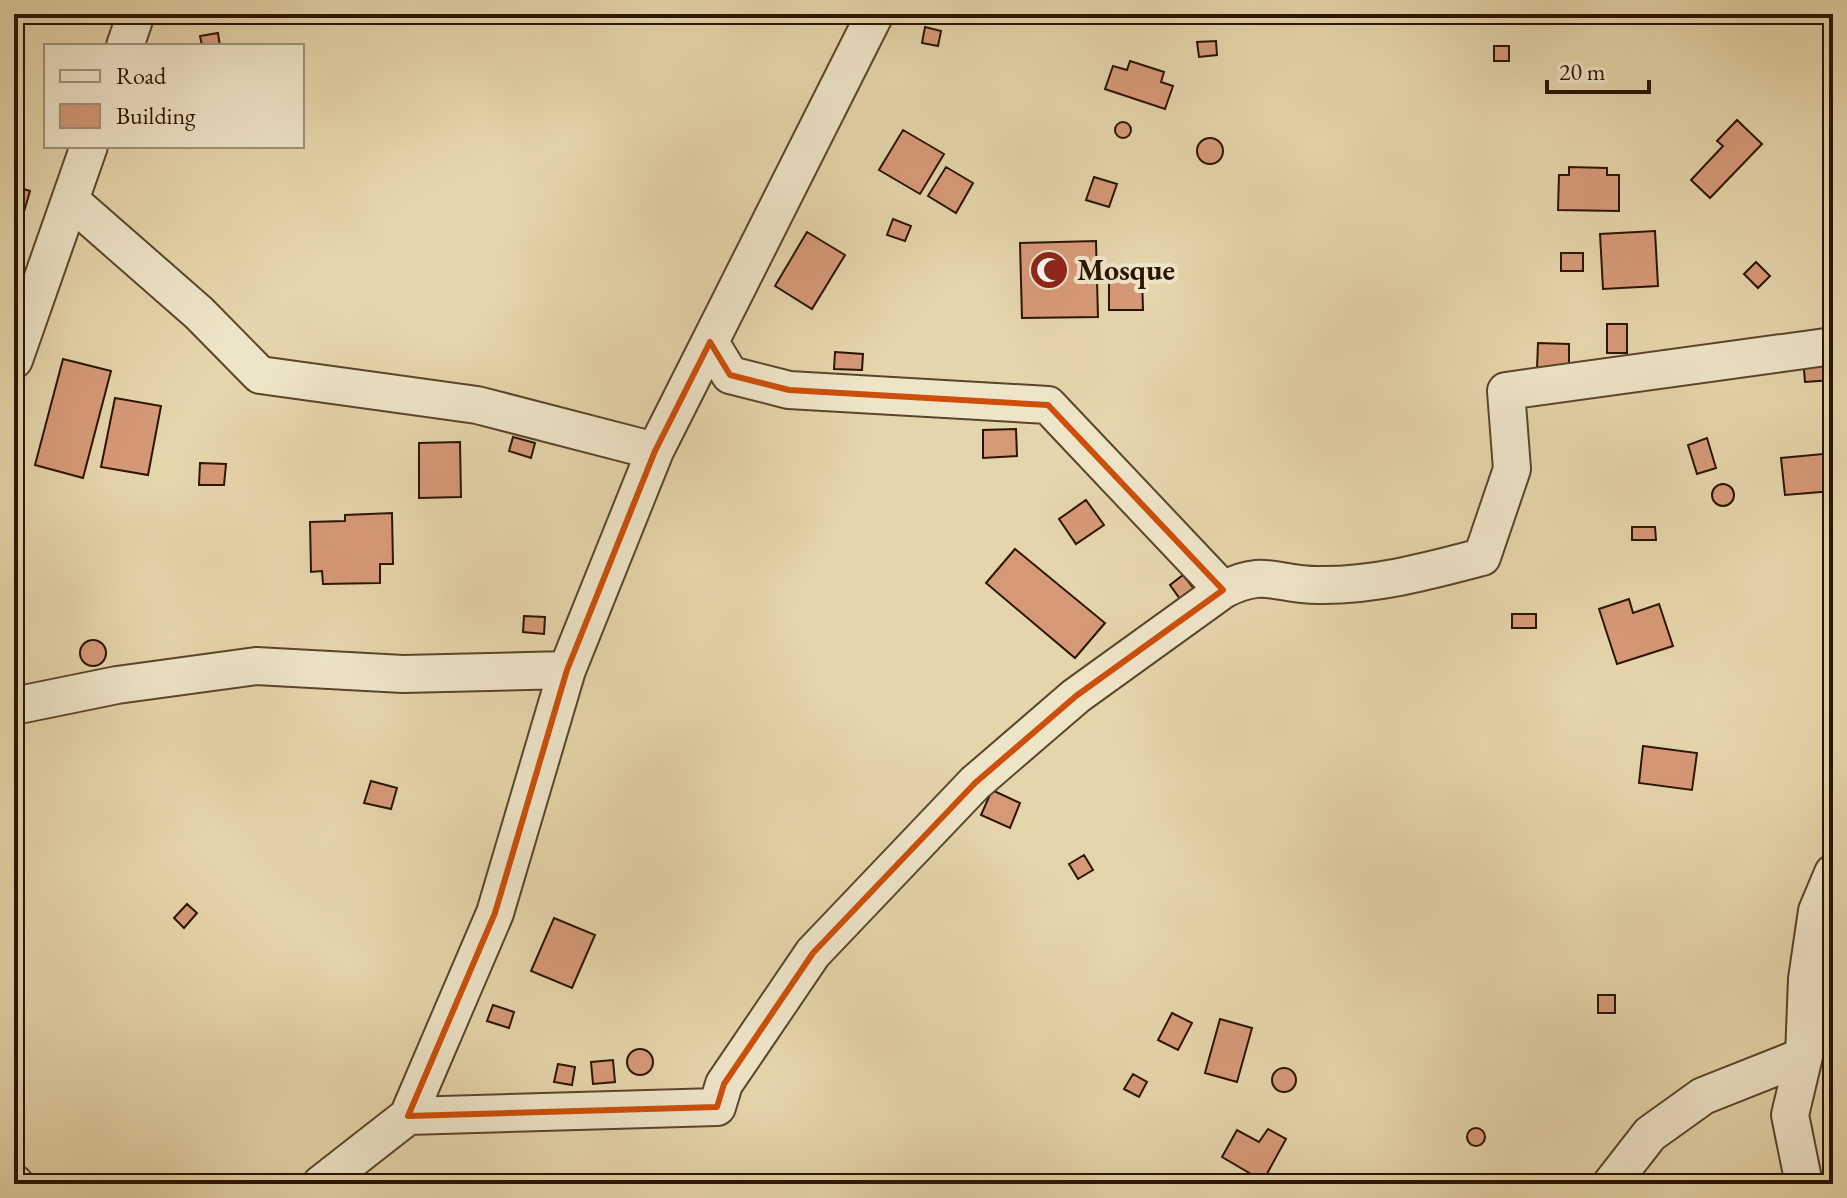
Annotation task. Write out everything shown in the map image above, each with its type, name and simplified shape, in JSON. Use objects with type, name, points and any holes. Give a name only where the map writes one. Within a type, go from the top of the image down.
[{"type":"street","points":[[126,44],[136,14]]},
{"type":"street","points":[[321,1184],[408,1116],[495,913],[567,670],[655,451],[875,14]]},
{"type":"street","points":[[14,360],[88,148]]},
{"type":"street","points":[[70,200],[199,313],[260,375],[477,405],[655,451]]},
{"type":"street","points":[[710,342],[730,375],[789,390],[1048,405],[1223,590]]},
{"type":"street","points":[[408,1116],[717,1107],[724,1084],[813,953],[975,783],[1076,696],[1223,590],[1248,577],[1318,585],[1408,576],[1482,557],[1512,469],[1506,391],[1833,346]]},
{"type":"street","points":[[14,706],[117,685],[256,666],[403,674],[567,670]]},
{"type":"street","points":[[1804,1184],[1790,1115],[1804,1056],[1807,979],[1817,911],[1833,873]]},
{"type":"street","points":[[1611,1184],[1650,1134],[1703,1096],[1804,1056]]},
{"type":"highlighted area","points":[[710,342],[730,375],[789,390],[1048,405],[1223,590],[1076,696],[975,783],[813,953],[724,1084],[717,1107],[408,1116],[495,913],[567,670],[655,451]]},
{"type":"building","points":[[925,27],[941,31],[938,46],[922,43]]},
{"type":"building","points":[[218,33],[220,44],[202,44],[200,36]]},
{"type":"building","points":[[1216,41],[1217,55],[1199,57],[1197,42]]},
{"type":"building","points":[[1494,46],[1509,46],[1509,61],[1494,61]]},
{"type":"building","points":[[1130,61],[1164,72],[1161,82],[1173,86],[1165,109],[1105,89],[1113,66],[1127,70]]},
{"type":"building","points":[[1737,120],[1762,144],[1710,198],[1691,180],[1723,146],[1717,141]]},
{"type":"building","points":[[1123,122],[1131,130],[1123,138],[1115,130]]},
{"type":"building","points":[[903,130],[944,154],[920,194],[879,170]]},
{"type":"building","points":[[1210,138],[1219,142],[1223,151],[1219,160],[1210,164],[1201,160],[1197,151],[1201,142]]},
{"type":"building","points":[[946,167],[973,183],[956,213],[928,196]]},
{"type":"building","points":[[1569,167],[1607,168],[1607,175],[1619,175],[1619,211],[1558,210],[1559,175],[1569,175]]},
{"type":"building","points":[[1094,177],[1117,184],[1109,207],[1086,200]]},
{"type":"building","points":[[14,186],[30,191],[21,222],[14,220]]},
{"type":"building","points":[[893,219],[911,226],[905,241],[887,235]]},
{"type":"building","points":[[1655,231],[1658,286],[1603,289],[1600,234]]},
{"type":"building","points":[[807,232],[845,255],[812,309],[775,286]]},
{"type":"building","points":[[1096,241],[1098,317],[1022,318],[1020,243]]},
{"type":"building","points":[[1561,253],[1583,253],[1583,271],[1561,271]]},
{"type":"building","points":[[1756,262],[1770,276],[1758,288],[1744,274]]},
{"type":"building","points":[[1142,276],[1143,310],[1109,310],[1109,277]]},
{"type":"building","points":[[1607,324],[1627,324],[1627,353],[1607,353]]},
{"type":"building","points":[[1538,343],[1569,344],[1569,370],[1537,369]]},
{"type":"building","points":[[835,352],[863,354],[862,370],[834,369]]},
{"type":"building","points":[[1833,354],[1833,380],[1805,382],[1803,357]]},
{"type":"building","points":[[63,359],[111,371],[83,478],[35,465]]},
{"type":"building","points":[[115,398],[161,406],[148,475],[101,467]]},
{"type":"building","points":[[1016,429],[1017,456],[983,458],[983,430]]},
{"type":"building","points":[[513,437],[535,443],[531,458],[509,451]]},
{"type":"building","points":[[1707,438],[1716,468],[1697,474],[1688,445]]},
{"type":"building","points":[[460,442],[461,497],[419,498],[419,443]]},
{"type":"building","points":[[1823,454],[1824,463],[1833,462],[1833,491],[1785,495],[1781,458]]},
{"type":"building","points":[[200,463],[226,464],[224,485],[199,485]]},
{"type":"building","points":[[1723,484],[1734,495],[1723,506],[1712,495]]},
{"type":"building","points":[[1086,500],[1104,525],[1076,544],[1059,519]]},
{"type":"building","points":[[392,513],[393,564],[380,564],[380,583],[323,584],[322,571],[311,572],[310,522],[345,521],[345,515]]},
{"type":"building","points":[[1632,527],[1655,527],[1656,540],[1632,540]]},
{"type":"building","points":[[1015,549],[1105,623],[1075,658],[986,583]]},
{"type":"building","points":[[1183,575],[1194,589],[1180,599],[1170,585]]},
{"type":"building","points":[[1629,599],[1633,613],[1659,604],[1673,646],[1617,664],[1599,609]]},
{"type":"building","points":[[1512,614],[1536,614],[1536,628],[1512,628]]},
{"type":"building","points":[[524,616],[545,617],[544,634],[523,632]]},
{"type":"building","points":[[93,640],[102,644],[106,653],[102,662],[93,666],[84,662],[80,653],[84,644]]},
{"type":"building","points":[[1643,746],[1697,753],[1692,790],[1639,783]]},
{"type":"building","points":[[371,781],[397,788],[391,809],[364,803]]},
{"type":"building","points":[[992,790],[1020,803],[1010,828],[981,815]]},
{"type":"building","points":[[1084,855],[1093,870],[1078,879],[1069,864]]},
{"type":"building","points":[[187,904],[197,913],[184,928],[174,918]]},
{"type":"building","points":[[554,918],[595,935],[572,988],[531,971]]},
{"type":"building","points":[[1598,995],[1615,995],[1615,1013],[1598,1013]]},
{"type":"building","points":[[493,1005],[514,1012],[509,1028],[487,1021]]},
{"type":"building","points":[[1172,1013],[1192,1023],[1178,1050],[1158,1040]]},
{"type":"building","points":[[1220,1019],[1252,1028],[1237,1082],[1205,1073]]},
{"type":"building","points":[[640,1049],[649,1053],[653,1062],[649,1071],[640,1075],[631,1071],[627,1062],[631,1053]]},
{"type":"building","points":[[613,1060],[615,1082],[593,1084],[591,1062]]},
{"type":"building","points":[[558,1064],[575,1067],[572,1085],[554,1082]]},
{"type":"building","points":[[1284,1068],[1293,1071],[1296,1080],[1293,1089],[1284,1092],[1275,1089],[1272,1080],[1275,1071]]},
{"type":"building","points":[[1133,1074],[1147,1082],[1139,1097],[1124,1089]]},
{"type":"building","points":[[1476,1128],[1485,1137],[1476,1146],[1467,1137]]},
{"type":"building","points":[[1268,1129],[1286,1139],[1263,1181],[1222,1157],[1237,1130],[1259,1142]]},
{"type":"place","name":"Mosque","points":[[1049,270]]}]
